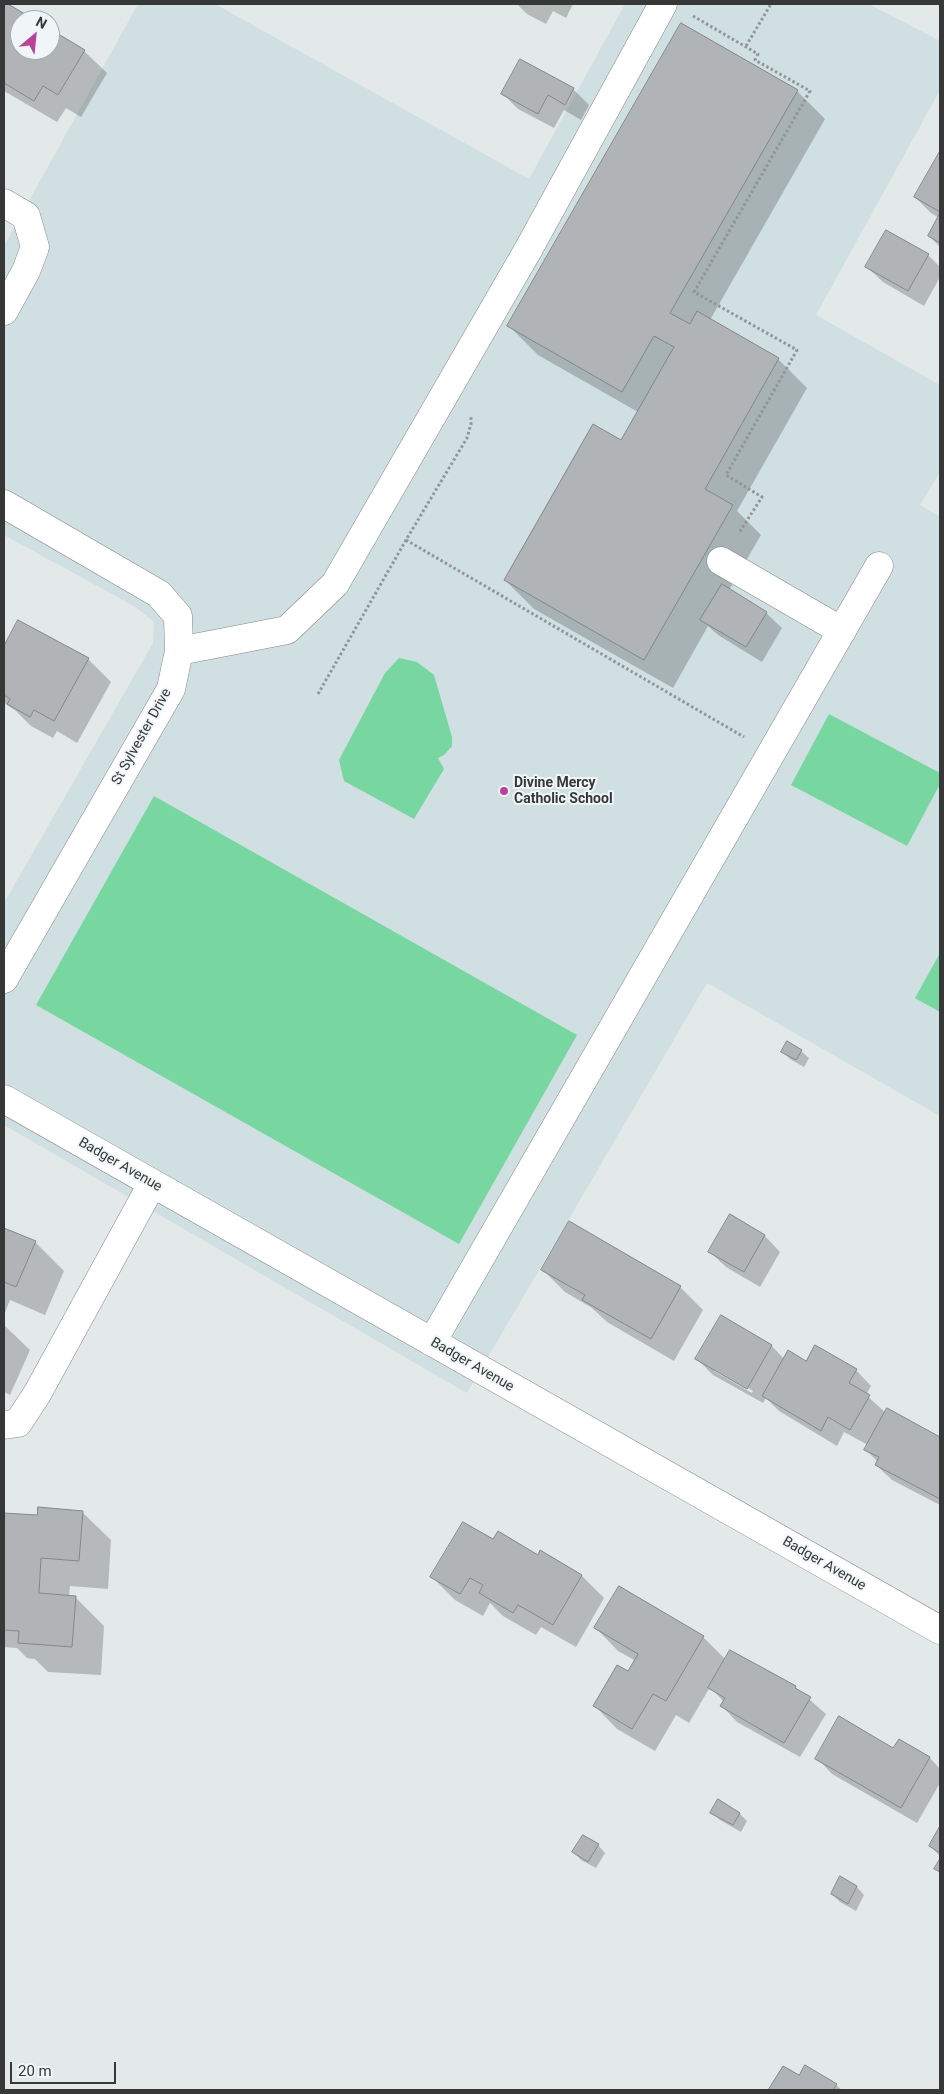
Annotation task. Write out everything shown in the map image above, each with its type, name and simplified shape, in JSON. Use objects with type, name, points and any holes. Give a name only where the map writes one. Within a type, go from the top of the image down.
[{"type":"street","points":[[179,652],[287,630],[336,584],[528,250],[674,8]]},
{"type":"street","points":[[4,203],[26,216],[35,247],[26,272],[4,311]]},
{"type":"street","name":"St Sylvester Drive","points":[[4,504],[158,594],[178,616],[179,652],[171,689],[4,979]]},
{"type":"street","points":[[721,561],[842,632]]},
{"type":"street","points":[[432,1342],[879,566]]},
{"type":"street","name":"Badger Avenue","points":[[4,1099],[940,1630]]},
{"type":"street","points":[[4,1425],[18,1423],[37,1394],[152,1184]]},
{"type":"path","points":[[746,46],[771,4]]},
{"type":"path","points":[[674,8],[746,46],[758,54],[755,60],[810,91],[694,292],[797,350],[726,475],[762,497],[721,561]]},
{"type":"path","points":[[318,694],[467,438],[471,424],[470,414]]},
{"type":"path","points":[[406,540],[772,753]]},
{"type":"shaded area","name":"Divine Mercy Catholic School","points":[[138,4],[215,4],[529,179],[625,4],[869,4],[940,41],[940,90],[816,315],[940,385],[940,472],[920,505],[940,517],[940,1116],[707,983],[467,1393],[4,1125],[4,903],[153,643],[154,622],[134,606],[4,535],[4,246]]},
{"type":"green space","points":[[399,658],[417,662],[434,675],[452,737],[452,746],[444,755],[438,758],[444,769],[414,819],[344,781],[339,760],[385,673]]},
{"type":"green space","points":[[829,714],[940,773],[940,784],[907,846],[791,785]]},
{"type":"green space","points":[[154,796],[577,1035],[459,1244],[36,1005]]},
{"type":"green space","points":[[940,953],[940,1012],[915,998]]},
{"type":"building","points":[[4,4],[8,4],[18,10],[10,10],[10,60],[60,60],[60,35],[85,50],[58,95],[43,86],[34,101],[4,83]]},
{"type":"building","points":[[681,23],[798,90],[670,313],[690,324],[697,311],[779,358],[705,489],[733,505],[644,660],[504,580],[593,424],[621,440],[674,347],[654,336],[622,392],[507,326]]},
{"type":"building","points":[[520,59],[574,88],[565,105],[548,95],[538,114],[501,94]]},
{"type":"building","points":[[940,151],[940,212],[914,197]]},
{"type":"building","points":[[940,213],[940,243],[928,236]]},
{"type":"building","points":[[886,230],[929,254],[908,291],[865,267]]},
{"type":"building","points":[[722,584],[767,612],[746,647],[700,620]]},
{"type":"building","points":[[18,620],[89,658],[54,721],[34,710],[30,717],[7,704],[10,699],[4,695],[4,646]]},
{"type":"building","points":[[787,1041],[802,1050],[796,1060],[781,1052]]},
{"type":"building","points":[[730,1214],[765,1235],[744,1272],[708,1252]]},
{"type":"building","points":[[569,1221],[681,1286],[651,1339],[582,1300],[585,1295],[541,1270]]},
{"type":"building","points":[[4,1228],[36,1241],[16,1287],[4,1282]]},
{"type":"building","points":[[721,1315],[772,1345],[747,1389],[695,1359]]},
{"type":"building","points":[[815,1345],[857,1369],[849,1383],[870,1395],[850,1430],[828,1417],[821,1431],[762,1396],[788,1350],[806,1361]]},
{"type":"building","points":[[887,1408],[940,1437],[940,1499],[875,1465],[879,1457],[864,1450]]},
{"type":"building","points":[[38,1507],[83,1511],[79,1561],[41,1558],[39,1593],[76,1596],[72,1647],[18,1643],[19,1631],[4,1630],[4,1513],[37,1515]]},
{"type":"building","points":[[463,1522],[493,1539],[498,1531],[538,1555],[540,1550],[582,1575],[553,1625],[518,1605],[513,1613],[479,1593],[483,1585],[470,1578],[460,1594],[430,1577]]},
{"type":"building","points":[[619,1586],[704,1636],[666,1701],[653,1694],[632,1729],[593,1706],[617,1665],[628,1671],[638,1654],[594,1628]]},
{"type":"building","points":[[730,1650],[796,1686],[795,1688],[811,1697],[784,1743],[720,1706],[725,1698],[708,1688]]},
{"type":"building","points":[[839,1716],[893,1748],[899,1739],[930,1757],[901,1808],[815,1759]]},
{"type":"building","points":[[718,1799],[740,1813],[733,1825],[710,1813]]},
{"type":"building","points":[[940,1826],[940,1853],[929,1846]]},
{"type":"building","points":[[583,1835],[599,1844],[588,1862],[572,1852]]},
{"type":"building","points":[[940,1859],[940,1872],[934,1869]]},
{"type":"building","points":[[840,1876],[857,1886],[848,1904],[831,1894]]},
{"type":"building","points":[[805,2065],[837,2084],[833,2090],[768,2090],[783,2066],[799,2075]]},
{"type":"place","name":"Divine Mercy Catholic School","points":[[504,791]]}]
